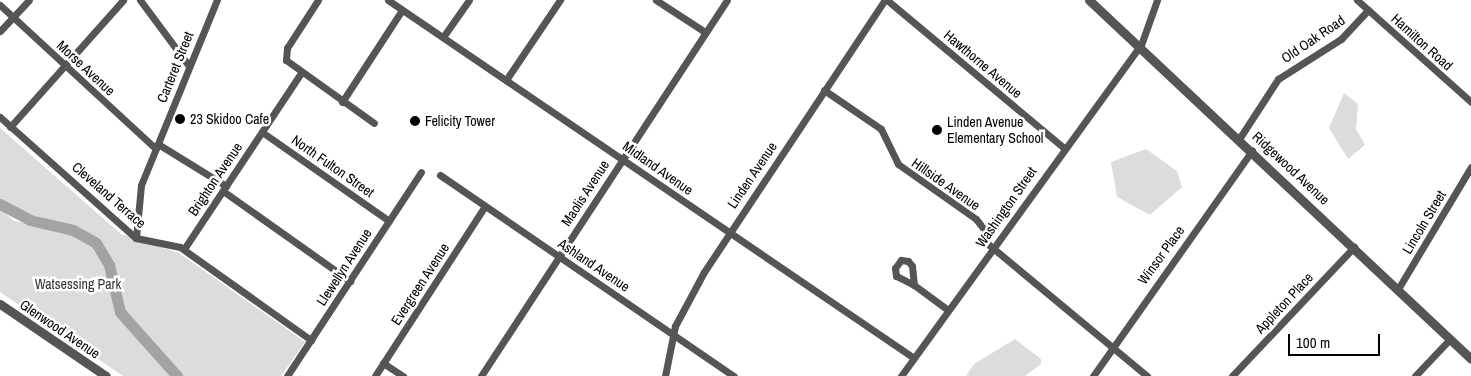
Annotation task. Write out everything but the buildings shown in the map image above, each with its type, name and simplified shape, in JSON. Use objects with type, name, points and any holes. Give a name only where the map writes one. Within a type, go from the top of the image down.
[{"type":"street","points":[[0,31],[29,0]]},
{"type":"street","points":[[10,126],[123,0]]},
{"type":"street","points":[[140,0],[189,66]]},
{"type":"street","name":"Carteret Street","points":[[136,238],[141,185],[216,0]]},
{"type":"street","points":[[318,0],[286,51],[286,60],[301,73],[374,123]]},
{"type":"street","name":"Midland Avenue","points":[[388,0],[914,358]]},
{"type":"street","points":[[443,37],[469,0]]},
{"type":"street","points":[[506,80],[560,0]]},
{"type":"street","points":[[656,0],[705,32]]},
{"type":"street","name":"Maolis Avenue","points":[[481,376],[727,0]]},
{"type":"street","name":"Linden Avenue","points":[[665,376],[674,334],[700,279],[728,232],[886,0]]},
{"type":"street","name":"Hawthorne Avenue","points":[[886,0],[1064,148]]},
{"type":"street","name":"Ridgewood Avenue","points":[[1089,0],[1141,45],[1471,359]]},
{"type":"street","name":"Washington Street","points":[[900,376],[1064,148],[1141,45],[1157,0]]},
{"type":"street","name":"Hamilton Road","points":[[1357,0],[1471,102]]},
{"type":"street","name":"Morse Avenue","points":[[0,5],[157,146],[224,188],[350,281]]},
{"type":"street","points":[[342,102],[402,10]]},
{"type":"street","name":"Old Oak Road","points":[[1239,139],[1278,79],[1341,39],[1368,10]]},
{"type":"street","name":"Brighton Avenue","points":[[184,250],[301,73]]},
{"type":"street","name":"Hillside Avenue","points":[[824,90],[881,129],[898,164],[976,219],[992,248],[1113,345],[1147,376]]},
{"type":"street","name":"Cleveland Terrace","points":[[0,117],[136,238],[184,250],[311,340]]},
{"type":"street","name":"North Fulton Street","points":[[262,132],[389,221]]},
{"type":"street","name":"Winsor Place","points":[[1093,376],[1113,345],[1252,151]]},
{"type":"street","name":"Lincoln Street","points":[[1398,289],[1471,167]]},
{"type":"street","name":"Llewellyn Avenue","points":[[287,376],[422,172]]},
{"type":"street","name":"Ashland Avenue","points":[[440,175],[734,376]]},
{"type":"street","name":"Evergreen Avenue","points":[[375,376],[486,206]]},
{"type":"street","name":"Appleton Place","points":[[1232,376],[1354,247]]},
{"type":"street","points":[[914,285],[948,310]]},
{"type":"street","name":"Glenwood Avenue","points":[[1,309],[106,376]]},
{"type":"street","points":[[1415,376],[1450,339]]},
{"type":"street","points":[[383,364],[403,376]]},
{"type":"green space","points":[[1344,93],[1358,104],[1356,129],[1365,145],[1348,159],[1329,128]]},
{"type":"green space","name":"Watsessing Park","points":[[0,128],[121,234],[179,253],[305,342],[281,376],[123,376],[0,292],[0,208],[14,221],[81,232],[9,207],[0,199]]},
{"type":"green space","points":[[1146,149],[1177,171],[1182,187],[1150,215],[1117,197],[1111,162]]},
{"type":"green space","points":[[1015,339],[1041,359],[1041,364],[1025,376],[966,376],[974,364]]},
{"type":"waterway","points":[[0,204],[30,220],[73,230],[96,243],[109,265],[120,312],[177,376]]},
{"type":"place","name":"23 Skidoo Cafe","points":[[180,119]]},
{"type":"place","name":"Felicity Tower","points":[[415,121]]},
{"type":"place","name":"Linden Avenue Elementary School","points":[[937,130]]}]
